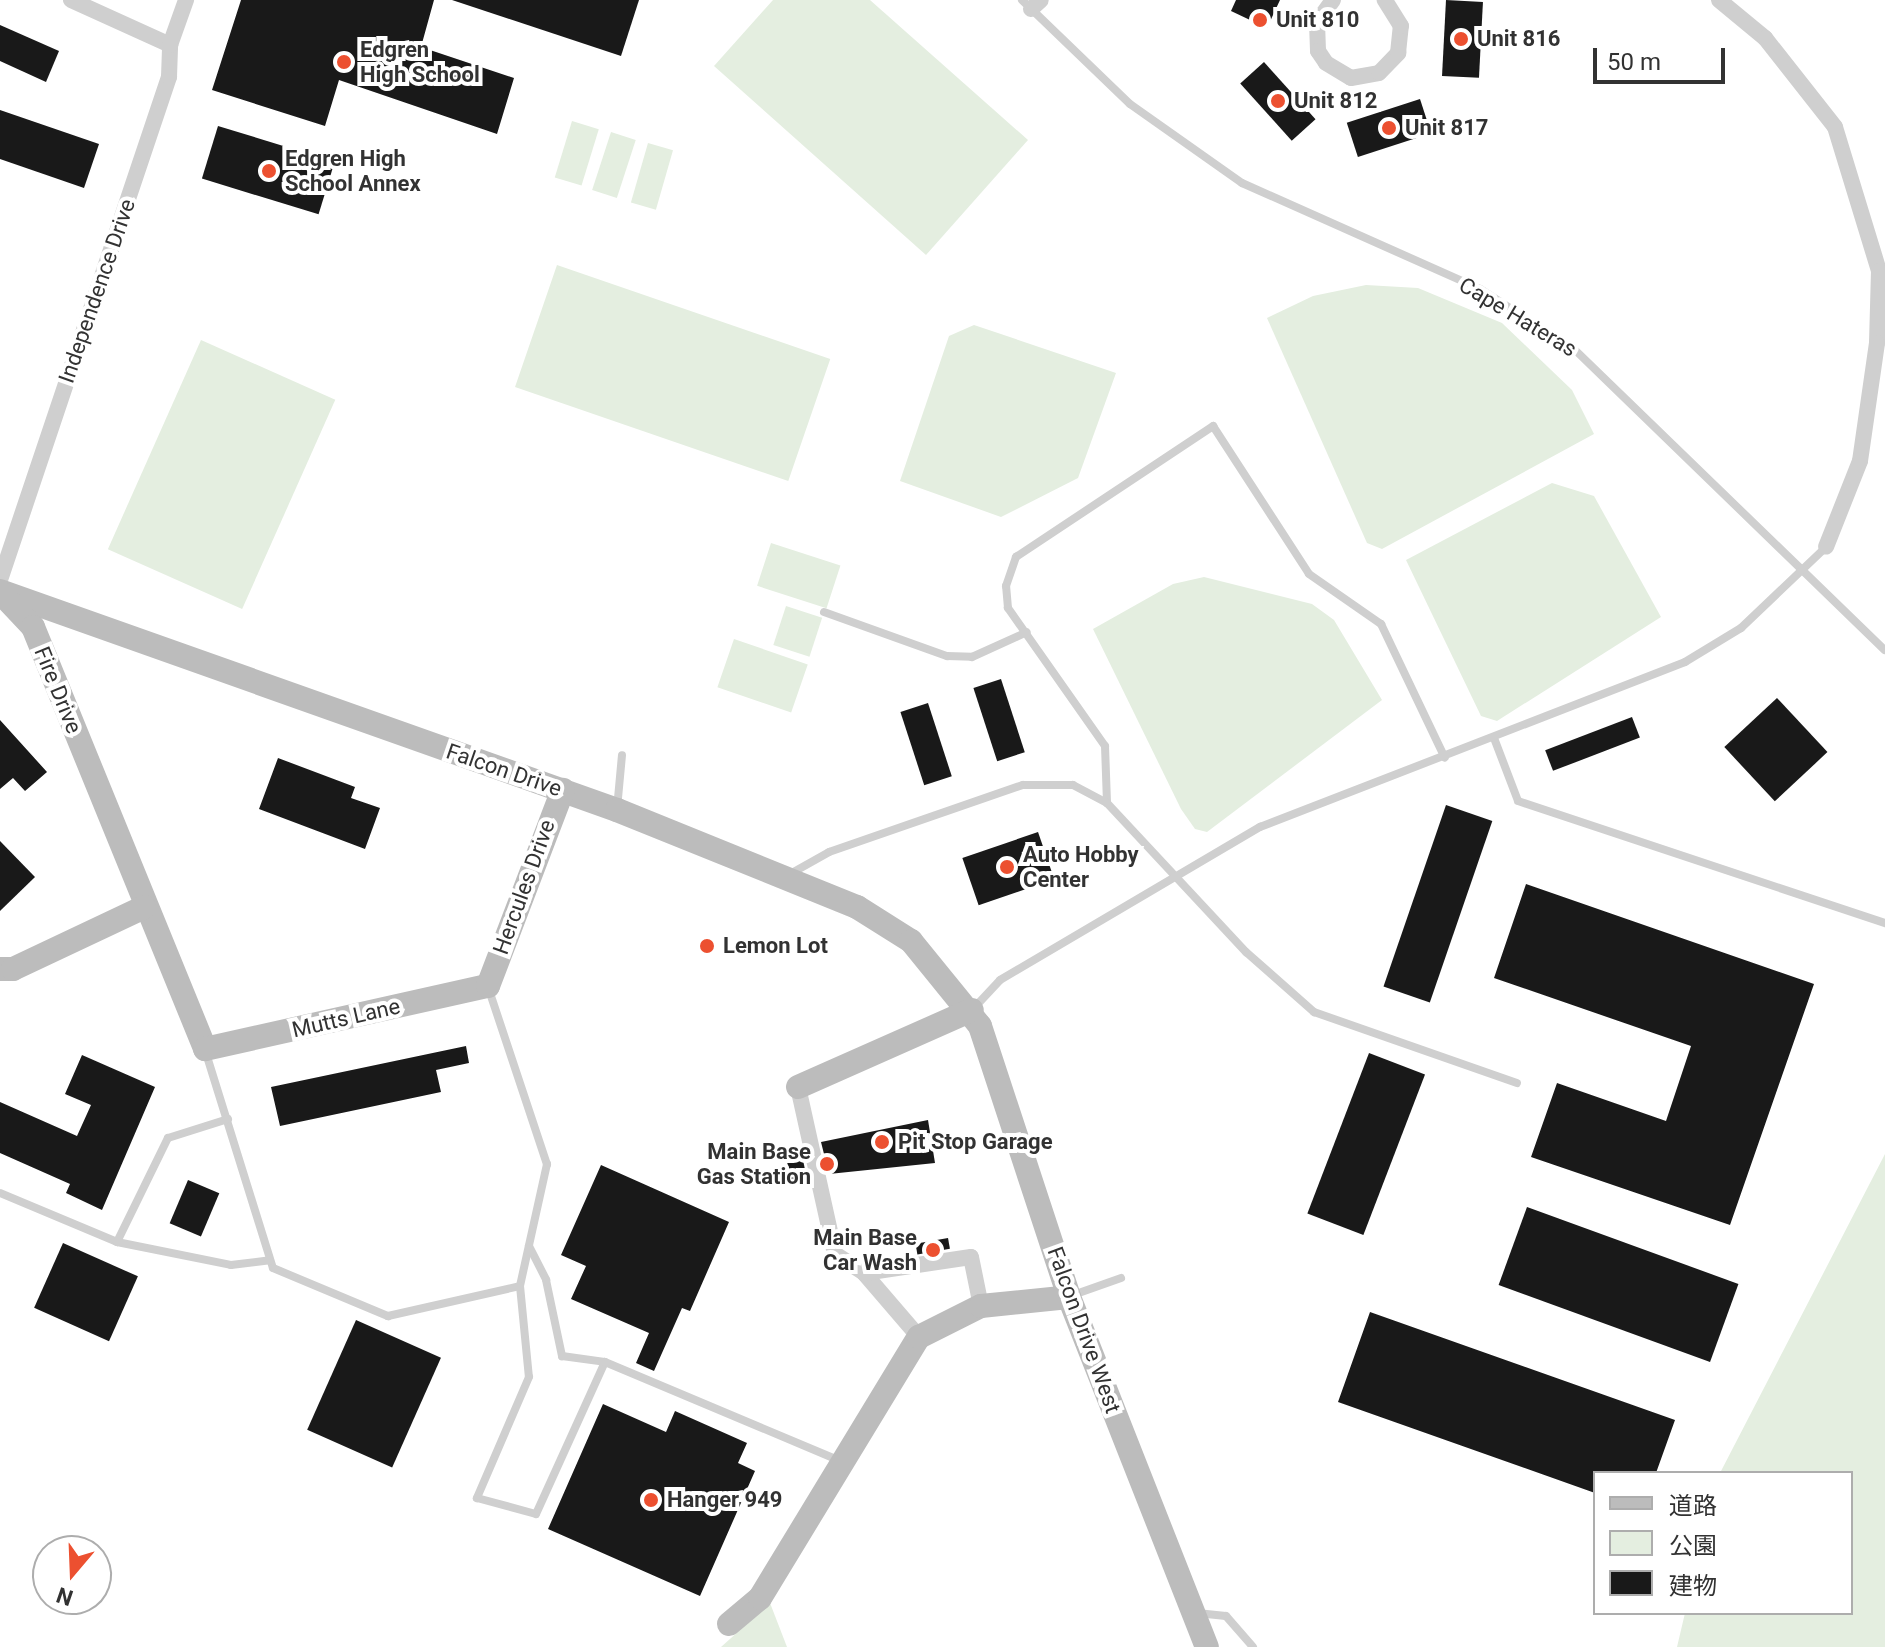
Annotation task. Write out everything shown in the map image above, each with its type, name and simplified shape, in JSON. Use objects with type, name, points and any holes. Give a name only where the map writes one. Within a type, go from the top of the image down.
[{"type":"street","points":[[71,0],[170,45]]},
{"type":"street","name":"Independence Drive","points":[[0,580],[169,77],[170,45],[186,0]]},
{"type":"street","points":[[1333,0],[1317,22],[1318,51],[1326,63],[1351,78],[1379,73],[1398,53],[1401,26],[1385,0]]},
{"type":"street","points":[[1719,0],[1765,38],[1835,127],[1879,271],[1877,343],[1860,461],[1826,547]]},
{"type":"street","name":"Falcon Drive","points":[[0,592],[563,790],[786,876],[857,907],[911,941],[972,1010]]},
{"type":"street","name":"Fire Drive","points":[[0,592],[33,627],[144,907],[205,1049]]},
{"type":"street","name":"Hercules Drive","points":[[488,986],[563,790]]},
{"type":"street","points":[[0,969],[13,969],[144,907]]},
{"type":"street","name":"Mutts Lane","points":[[205,1049],[488,986]]},
{"type":"street","points":[[919,1337],[864,1273],[835,1254],[798,1087],[972,1010]]},
{"type":"street","name":"Falcon Drive West","points":[[972,1010],[1069,1297],[1207,1647]]},
{"type":"street","points":[[864,1273],[971,1257],[981,1306]]},
{"type":"street","points":[[729,1624],[760,1598],[919,1337],[981,1306],[1069,1297]]},
{"type":"lane","name":"Cape Hateras","points":[[1031,3],[1130,104],[1242,183],[1480,289],[1573,348],[1642,408],[1800,572],[1885,650]]},
{"type":"lane","points":[[1107,803],[1105,746],[1008,608],[1006,586],[1016,557],[1213,426],[1309,574],[1381,624],[1445,758]]},
{"type":"lane","points":[[972,1010],[1000,980],[1179,878],[1260,827],[1445,758],[1685,662],[1741,628],[1826,547]]},
{"type":"lane","points":[[824,612],[947,656],[972,657],[1027,632]]},
{"type":"lane","points":[[1494,738],[1518,801],[1885,923]]},
{"type":"lane","points":[[617,810],[622,755]]},
{"type":"lane","points":[[786,876],[829,852],[1023,785],[1073,785],[1107,803],[1246,952],[1314,1012],[1517,1083]]},
{"type":"lane","points":[[488,986],[547,1164],[520,1286],[529,1377],[477,1498],[536,1514],[605,1362]]},
{"type":"lane","points":[[205,1049],[273,1268],[388,1316],[520,1286]]},
{"type":"lane","points":[[117,1242],[168,1138],[228,1119]]},
{"type":"lane","points":[[0,1193],[117,1242],[231,1265],[270,1260]]},
{"type":"lane","points":[[528,1246],[546,1280],[562,1356],[605,1362],[841,1461]]},
{"type":"lane","points":[[1069,1297],[1121,1278]]},
{"type":"lane","points":[[1194,1613],[1226,1616],[1253,1647]]},
{"type":"green space","points":[[773,0],[870,0],[1028,140],[926,255],[714,66]]},
{"type":"green space","points":[[572,121],[599,129],[582,186],[555,177]]},
{"type":"green space","points":[[611,132],[636,140],[617,198],[592,190]]},
{"type":"green space","points":[[648,143],[673,150],[656,210],[631,203]]},
{"type":"green space","points":[[557,265],[830,359],[788,481],[515,387]]},
{"type":"green space","points":[[1366,285],[1418,288],[1502,323],[1572,390],[1594,434],[1382,549],[1367,543],[1267,318],[1313,296]]},
{"type":"green space","points":[[974,325],[1116,373],[1078,478],[1001,517],[900,481],[949,336]]},
{"type":"green space","points":[[201,340],[335,400],[242,609],[108,549]]},
{"type":"green space","points":[[1552,483],[1594,496],[1661,617],[1497,721],[1481,716],[1406,560]]},
{"type":"green space","points":[[771,543],[840,566],[827,608],[757,586]]},
{"type":"green space","points":[[1204,577],[1312,604],[1334,620],[1382,700],[1207,832],[1195,829],[1181,809],[1093,629],[1173,584]]},
{"type":"green space","points":[[786,606],[822,618],[809,657],[773,645]]},
{"type":"green space","points":[[734,639],[808,664],[791,713],[717,687]]},
{"type":"green space","points":[[1885,1154],[1885,1647],[1677,1647],[1685,1615],[1853,1615],[1853,1471],[1721,1471]]},
{"type":"green space","points":[[770,1603],[787,1647],[721,1647]]},
{"type":"building","name":"Edgren High School","points":[[241,0],[434,0],[421,47],[514,78],[497,134],[339,80],[325,126],[212,90]]},
{"type":"building","name":"Edgren High School","points":[[452,0],[639,0],[621,56]]},
{"type":"building","name":"Unit 810","points":[[1236,0],[1280,0],[1267,28],[1231,11]]},
{"type":"building","name":"Unit 816","points":[[1446,0],[1483,2],[1479,78],[1442,76]]},
{"type":"building","points":[[0,25],[59,51],[46,82],[0,61]]},
{"type":"building","name":"Unit 812","points":[[1264,62],[1316,119],[1292,141],[1240,83]]},
{"type":"building","name":"Unit 817","points":[[1420,99],[1431,133],[1358,157],[1347,123]]},
{"type":"building","points":[[0,110],[99,144],[84,188],[0,159]]},
{"type":"building","name":"Edgren High School Annex","points":[[218,126],[335,162],[319,214],[202,179]]},
{"type":"building","points":[[1001,679],[1025,752],[997,761],[973,688]]},
{"type":"building","points":[[1777,698],[1827,752],[1775,801],[1724,747]]},
{"type":"building","points":[[928,703],[952,776],[924,785],[900,712]]},
{"type":"building","points":[[1632,717],[1640,738],[1553,771],[1545,750]]},
{"type":"building","points":[[0,720],[47,772],[25,791],[13,778],[0,789]]},
{"type":"building","points":[[278,758],[355,787],[351,798],[380,808],[365,849],[259,809]]},
{"type":"building","points":[[1446,805],[1492,821],[1430,1002],[1383,987]]},
{"type":"building","name":"Auto Hobby Center","points":[[1038,832],[1054,879],[979,905],[962,858]]},
{"type":"building","points":[[0,841],[35,877],[0,911]]},
{"type":"building","points":[[1526,884],[1814,984],[1730,1225],[1531,1157],[1557,1083],[1666,1121],[1691,1046],[1494,978]]},
{"type":"building","points":[[466,1046],[469,1063],[436,1070],[441,1092],[280,1126],[271,1087]]},
{"type":"building","points":[[1369,1053],[1425,1075],[1363,1235],[1307,1214]]},
{"type":"building","points":[[82,1055],[155,1087],[102,1210],[66,1193],[70,1184],[0,1153],[0,1102],[77,1136],[91,1105],[65,1094]]},
{"type":"building","points":[[928,1120],[935,1163],[829,1174],[821,1142]]},
{"type":"building","points":[[800,1146],[807,1179],[791,1183],[784,1149]]},
{"type":"building","points":[[601,1165],[729,1222],[690,1311],[682,1308],[654,1371],[636,1363],[649,1333],[571,1299],[586,1266],[561,1255]]},
{"type":"building","points":[[188,1180],[219,1193],[201,1237],[170,1223]]},
{"type":"building","points":[[1527,1207],[1738,1284],[1710,1362],[1499,1285]]},
{"type":"building","points":[[948,1238],[950,1249],[917,1255],[916,1244]]},
{"type":"building","points":[[63,1243],[138,1276],[109,1341],[34,1308]]},
{"type":"building","points":[[1370,1312],[1675,1420],[1657,1471],[1593,1471],[1593,1492],[1338,1402]]},
{"type":"building","points":[[356,1320],[441,1358],[392,1467],[307,1430]]},
{"type":"building","name":"Hanger 949","points":[[603,1404],[666,1432],[675,1411],[747,1443],[738,1463],[755,1471],[700,1596],[548,1529]]},
{"type":"place","name":"Unit 810","points":[[1260,20]]},
{"type":"place","name":"Unit 816","points":[[1461,39]]},
{"type":"place","name":"Edgren High School","points":[[344,62]]},
{"type":"place","name":"Unit 812","points":[[1278,101]]},
{"type":"place","name":"Unit 817","points":[[1389,128]]},
{"type":"place","name":"Edgren High School Annex","points":[[269,171]]},
{"type":"place","name":"Auto Hobby Center","points":[[1007,867]]},
{"type":"place","name":"Lemon Lot","points":[[707,946]]},
{"type":"place","name":"Pit Stop Garage","points":[[882,1142]]},
{"type":"place","name":"Main Base Gas Station","points":[[827,1164]]},
{"type":"place","name":"Main Base Car Wash","points":[[933,1250]]},
{"type":"place","name":"Hanger 949","points":[[651,1500]]}]
